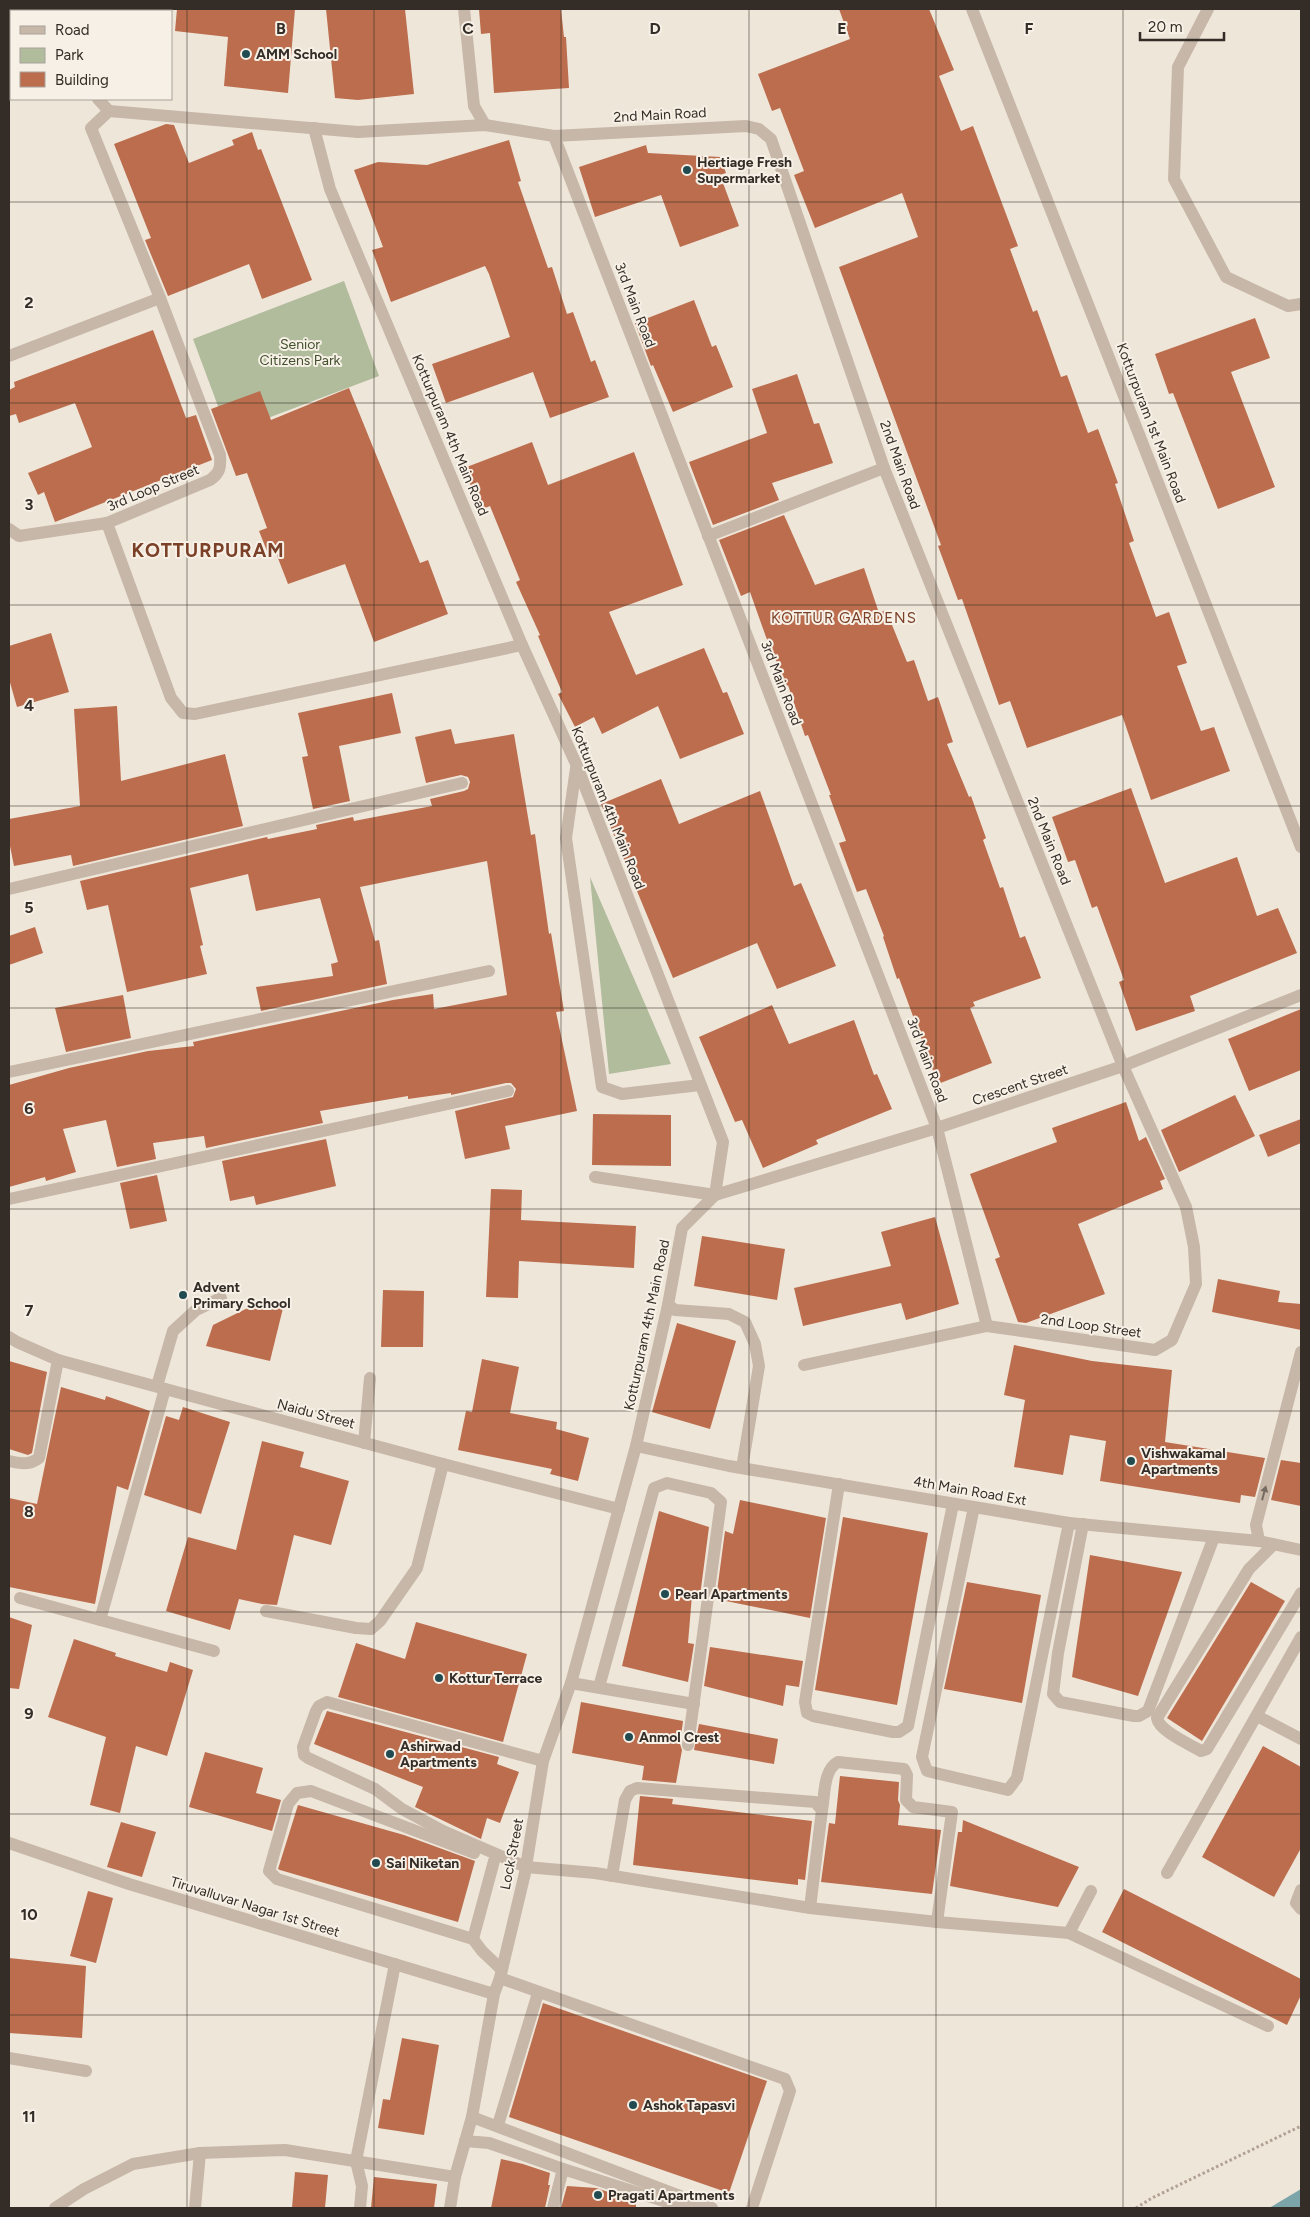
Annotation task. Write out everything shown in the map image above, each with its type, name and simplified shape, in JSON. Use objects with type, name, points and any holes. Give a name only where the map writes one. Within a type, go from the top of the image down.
[{"type":"street","points":[[464,9],[474,106],[485,124]]},
{"type":"street","name":"Kotturpuram 1st Main Road","points":[[972,9],[1301,847]]},
{"type":"street","points":[[1208,9],[1178,67],[1174,179],[1226,277],[1288,306],[1301,304]]},
{"type":"street","points":[[99,100],[109,111],[314,128]]},
{"type":"street","name":"3rd Loop Street","points":[[109,111],[91,128],[160,298],[220,455],[220,469],[210,480],[107,523],[171,698],[183,713],[195,714],[522,645]]},
{"type":"street","name":"2nd Main Road","points":[[314,128],[358,132],[485,124],[554,136],[746,126],[759,129],[771,139],[884,468],[1123,1066]]},
{"type":"street","name":"Kotturpuram 4th Main Road","points":[[314,128],[330,189],[522,645],[577,766],[723,1142],[715,1195],[682,1228],[668,1305],[636,1446],[619,1509]]},
{"type":"street","name":"3rd Main Road","points":[[554,136],[937,1128],[987,1326]]},
{"type":"street","points":[[9,356],[160,298]]},
{"type":"street","points":[[708,536],[884,468]]},
{"type":"street","points":[[9,529],[19,536],[107,523]]},
{"type":"street","points":[[577,766],[566,838],[602,1087],[622,1094],[700,1085]]},
{"type":"street","points":[[9,889],[462,783]]},
{"type":"street","points":[[9,1072],[489,971]]},
{"type":"street","name":"Crescent Street","points":[[715,1195],[937,1128],[1123,1066],[1301,995]]},
{"type":"street","name":"2nd Loop Street","points":[[804,1365],[987,1326],[1155,1350],[1172,1340],[1196,1284],[1194,1247],[1186,1207],[1123,1066]]},
{"type":"street","points":[[9,1198],[508,1091]]},
{"type":"street","points":[[595,1176],[715,1195]]},
{"type":"street","points":[[100,1620],[161,1388],[173,1331],[196,1310],[221,1298]]},
{"type":"street","points":[[668,1305],[675,1310],[729,1314],[745,1322],[755,1344],[759,1366],[742,1468]]},
{"type":"street","name":"Naidu Street","points":[[9,1337],[16,1342],[58,1360],[443,1464],[619,1509]]},
{"type":"street","points":[[1259,1541],[1256,1525],[1301,1352]]},
{"type":"street","points":[[9,1461],[20,1464],[34,1462],[39,1458],[58,1360]]},
{"type":"street","points":[[364,1443],[370,1378]]},
{"type":"street","name":"4th Main Road Ext","points":[[636,1446],[742,1468],[1068,1523],[1259,1541],[1301,1550]]},
{"type":"street","points":[[266,1611],[356,1628],[371,1629],[380,1621],[417,1568],[443,1464]]},
{"type":"street","points":[[599,1687],[654,1488],[667,1483],[711,1493],[721,1502],[688,1745]]},
{"type":"street","points":[[839,1484],[806,1708],[808,1713],[814,1716],[893,1732],[899,1732],[908,1726],[953,1504]]},
{"type":"street","points":[[974,1507],[922,1757],[927,1771],[1008,1790],[1017,1778],[1068,1523]]},
{"type":"street","name":"Lock Street","points":[[450,2208],[455,2178],[472,2116],[494,1994],[501,1973],[526,1870],[543,1761],[571,1683],[619,1509]]},
{"type":"street","points":[[1083,1524],[1058,1654],[1053,1694],[1060,1702],[1134,1716],[1139,1716],[1148,1711],[1214,1536]]},
{"type":"street","points":[[1273,1544],[1249,1568],[1157,1718],[1157,1723],[1163,1729],[1201,1751],[1207,1749],[1301,1593]]},
{"type":"street","points":[[20,1598],[214,1651]]},
{"type":"street","points":[[1167,1872],[1301,1637]]},
{"type":"street","points":[[571,1683],[694,1704]]},
{"type":"street","points":[[526,1870],[442,1831],[402,1808],[376,1790],[308,1758],[304,1754],[303,1747],[316,1711],[319,1706],[326,1702],[543,1761]]},
{"type":"street","points":[[1257,1716],[1301,1739]]},
{"type":"street","points":[[810,1908],[822,1810],[828,1771],[832,1765],[838,1762],[904,1769],[907,1775],[906,1800],[913,1807],[952,1812],[937,1922]]},
{"type":"street","points":[[612,1876],[625,1800],[630,1791],[637,1788],[815,1802],[822,1810]]},
{"type":"street","points":[[752,2208],[790,2092],[786,2079],[538,1992],[501,1973],[473,1939],[277,1879],[270,1871],[273,1855],[288,1804],[297,1793],[311,1791],[494,1861],[526,1870],[612,1876],[810,1908],[937,1922],[1069,1933],[1268,2026]]},
{"type":"street","name":"Tiruvalluvar Nagar 1st Street","points":[[9,1843],[129,1884],[494,1994]]},
{"type":"street","points":[[473,1939],[494,1861]]},
{"type":"street","points":[[1069,1933],[1091,1890]]},
{"type":"street","points":[[1301,1890],[1296,1903],[1301,1909]]},
{"type":"street","points":[[360,2208],[362,2186],[356,2161],[395,1964]]},
{"type":"street","points":[[498,2125],[538,1992]]},
{"type":"street","points":[[9,2058],[86,2071]]},
{"type":"street","points":[[472,2116],[712,2208]]},
{"type":"street","points":[[465,2141],[490,2143],[563,2169],[686,2208]]},
{"type":"street","points":[[55,2208],[84,2189],[133,2164],[200,2153],[285,2150],[455,2178]]},
{"type":"street","points":[[196,2208],[200,2153]]},
{"type":"street","points":[[553,2208],[563,2169]]},
{"type":"path","points":[[1136,2208],[1152,2198],[1301,2126]]},
{"type":"green space","name":"Senior Citizens Park","points":[[344,281],[379,376],[228,433],[193,339]]},
{"type":"green space","points":[[590,877],[671,1064],[609,1074]]},
{"type":"water","points":[[1301,2189],[1301,2208],[1269,2208]]},
{"type":"building","points":[[177,9],[295,9],[288,93],[224,86],[228,37],[175,31]]},
{"type":"building","points":[[326,9],[405,9],[414,94],[358,100],[335,98]]},
{"type":"building","points":[[479,9],[561,9],[564,37],[566,37],[569,88],[494,93],[490,33],[481,34]]},
{"type":"building","points":[[839,9],[929,9],[954,70],[939,76],[961,131],[973,126],[1018,246],[1010,249],[1033,312],[1037,310],[1061,377],[1067,375],[1088,433],[1098,429],[1118,483],[1115,484],[1134,541],[1129,543],[1156,617],[1169,612],[1187,663],[1177,666],[1201,731],[1214,727],[1230,771],[1151,800],[1122,715],[1027,748],[1010,701],[999,705],[962,599],[958,600],[938,546],[941,545],[839,267],[918,237],[902,193],[815,228],[794,175],[804,171],[780,108],[772,111],[758,74],[850,39]]},
{"type":"building","points":[[166,124],[174,125],[189,163],[234,145],[232,140],[252,132],[258,150],[261,149],[312,280],[262,299],[249,264],[168,296],[145,240],[151,238],[114,144]]},
{"type":"building","points":[[509,140],[521,181],[518,182],[548,268],[552,267],[567,314],[573,312],[591,362],[595,360],[609,397],[550,418],[533,372],[446,403],[432,364],[510,337],[489,274],[485,266],[391,302],[372,250],[383,247],[354,170],[378,162],[427,165]]},
{"type":"building","points":[[646,145],[648,153],[720,157],[726,173],[720,175],[739,226],[680,247],[661,195],[595,217],[579,167]]},
{"type":"building","points":[[694,300],[712,347],[716,345],[733,387],[673,412],[653,365],[651,366],[635,323]]},
{"type":"building","points":[[1255,318],[1270,358],[1231,372],[1275,487],[1218,509],[1173,393],[1169,394],[1155,354]]},
{"type":"building","points":[[153,330],[186,418],[196,415],[212,460],[55,522],[44,492],[38,495],[28,473],[92,447],[75,403],[19,423],[16,414],[9,416],[9,390],[15,387],[14,382]]},
{"type":"building","points":[[797,374],[814,424],[819,423],[833,463],[772,483],[779,500],[713,525],[689,462],[767,433],[752,389]]},
{"type":"building","points":[[349,388],[420,563],[428,560],[448,614],[374,642],[345,564],[288,584],[274,548],[267,551],[259,531],[267,528],[247,473],[236,476],[211,409],[260,391],[271,420]]},
{"type":"building","points":[[532,442],[548,485],[634,452],[683,585],[609,612],[636,675],[704,648],[723,693],[727,692],[744,734],[680,759],[658,706],[602,734],[594,717],[575,727],[558,694],[562,692],[538,636],[540,635],[516,582],[520,580],[490,506],[480,510],[464,468]]},
{"type":"building","points":[[784,515],[815,585],[864,568],[879,613],[886,610],[907,662],[914,660],[928,701],[938,697],[953,742],[947,744],[969,797],[971,796],[986,838],[983,840],[1000,888],[1003,887],[1020,938],[1025,936],[1041,978],[973,1002],[975,1006],[970,1008],[992,1063],[938,1084],[899,978],[897,979],[884,936],[866,889],[857,892],[839,843],[846,841],[829,795],[831,795],[808,735],[805,736],[788,685],[766,637],[750,592],[741,596],[719,540]]},
{"type":"building","points":[[51,633],[69,692],[17,707],[9,679],[9,646]]},
{"type":"building","points":[[392,693],[401,733],[339,746],[350,801],[313,809],[302,757],[308,756],[298,713]]},
{"type":"building","points":[[117,706],[121,781],[225,754],[243,826],[73,866],[71,855],[14,866],[9,841],[9,819],[80,806],[74,709]]},
{"type":"building","points":[[451,729],[455,744],[514,734],[531,835],[535,834],[549,934],[551,933],[564,1011],[556,1012],[577,1111],[505,1126],[510,1149],[465,1159],[455,1111],[513,1097],[516,1089],[511,1083],[506,1083],[451,1095],[451,1093],[408,1099],[408,1096],[320,1111],[323,1123],[206,1148],[204,1136],[153,1143],[156,1159],[117,1167],[106,1120],[63,1129],[76,1172],[46,1181],[45,1177],[9,1187],[9,1085],[69,1068],[148,1051],[194,1046],[193,1042],[393,1000],[433,994],[434,1009],[507,995],[487,861],[360,887],[375,941],[379,940],[387,984],[261,1011],[256,987],[333,976],[331,964],[338,962],[320,898],[256,911],[248,874],[190,888],[203,945],[200,946],[207,974],[127,992],[108,905],[87,910],[80,881],[267,837],[268,839],[317,829],[316,825],[353,817],[354,821],[432,806],[430,799],[464,791],[468,789],[470,782],[468,777],[461,775],[426,783],[415,737]]},
{"type":"building","points":[[661,779],[679,824],[760,791],[794,886],[801,883],[836,966],[777,989],[757,943],[673,978],[601,804]]},
{"type":"building","points":[[1131,788],[1165,883],[1237,857],[1257,916],[1278,908],[1297,953],[1190,996],[1195,1011],[1136,1031],[1119,982],[1124,980],[1097,906],[1092,908],[1075,860],[1068,862],[1052,817]]},
{"type":"building","points":[[35,927],[43,953],[9,965],[9,936]]},
{"type":"building","points":[[123,995],[131,1038],[66,1052],[55,1008]]},
{"type":"building","points":[[772,1005],[789,1044],[854,1020],[874,1075],[877,1074],[892,1109],[816,1140],[818,1144],[763,1168],[742,1120],[735,1122],[699,1037]]},
{"type":"building","points":[[1301,1009],[1301,1070],[1249,1091],[1228,1039]]},
{"type":"building","points":[[1235,1095],[1255,1136],[1179,1172],[1161,1130]]},
{"type":"building","points":[[1126,1102],[1139,1141],[1146,1137],[1165,1179],[1160,1181],[1163,1189],[1078,1224],[1105,1294],[1026,1323],[1018,1322],[995,1259],[1000,1257],[970,1174],[1057,1142],[1052,1128]]},
{"type":"building","points":[[593,1114],[671,1115],[671,1166],[592,1165]]},
{"type":"building","points":[[1301,1119],[1301,1143],[1268,1157],[1259,1135]]},
{"type":"building","points":[[326,1139],[336,1186],[256,1205],[254,1196],[230,1201],[222,1161]]},
{"type":"building","points":[[157,1175],[167,1221],[130,1229],[120,1183]]},
{"type":"building","points":[[491,1189],[522,1190],[521,1220],[636,1226],[634,1268],[519,1261],[518,1298],[486,1297]]},
{"type":"building","points":[[935,1217],[959,1304],[906,1320],[901,1303],[803,1326],[794,1288],[891,1266],[881,1232]]},
{"type":"building","points":[[702,1236],[785,1249],[777,1300],[694,1286]]},
{"type":"building","points":[[1218,1279],[1280,1291],[1278,1302],[1301,1304],[1301,1330],[1212,1312]]},
{"type":"building","points":[[383,1290],[424,1291],[423,1347],[381,1347]]},
{"type":"building","points":[[266,1299],[284,1304],[270,1361],[206,1346],[213,1325]]},
{"type":"building","points":[[677,1323],[736,1341],[710,1429],[652,1412]]},
{"type":"building","points":[[1014,1345],[1092,1361],[1172,1370],[1165,1442],[1265,1458],[1255,1497],[1241,1495],[1240,1503],[1100,1481],[1106,1441],[1070,1435],[1063,1475],[1014,1467],[1025,1400],[1004,1395]]},
{"type":"building","points":[[482,1359],[519,1367],[510,1413],[557,1422],[556,1429],[589,1438],[578,1481],[550,1474],[552,1469],[458,1450],[466,1411],[472,1412]]},
{"type":"building","points":[[9,1361],[47,1372],[32,1453],[28,1455],[9,1449]]},
{"type":"building","points":[[61,1387],[105,1400],[106,1396],[150,1411],[128,1490],[117,1486],[95,1604],[9,1587],[9,1498],[37,1504]]},
{"type":"building","points":[[183,1407],[230,1422],[201,1514],[144,1495],[166,1416],[179,1420]]},
{"type":"building","points":[[262,1441],[304,1452],[300,1467],[349,1481],[331,1545],[294,1535],[277,1605],[239,1599],[230,1630],[166,1611],[188,1537],[236,1550]]},
{"type":"building","points":[[1281,1460],[1301,1463],[1301,1506],[1271,1500]]},
{"type":"building","points":[[740,1500],[826,1518],[810,1618],[716,1599],[725,1531],[733,1534]]},
{"type":"building","name":"Pearl Apartments","points":[[659,1511],[709,1527],[700,1596],[692,1595],[688,1643],[694,1644],[688,1682],[622,1666]]},
{"type":"building","points":[[843,1517],[928,1533],[897,1705],[815,1690]]},
{"type":"building","points":[[1090,1555],[1182,1572],[1138,1696],[1072,1677]]},
{"type":"building","points":[[967,1582],[1041,1595],[1022,1703],[944,1689]]},
{"type":"building","points":[[1251,1582],[1285,1601],[1202,1741],[1167,1718]]},
{"type":"building","points":[[9,1617],[32,1625],[19,1689],[9,1688]]},
{"type":"building","points":[[416,1622],[527,1654],[503,1742],[338,1697],[356,1643],[405,1659]]},
{"type":"building","points":[[74,1639],[116,1653],[115,1656],[167,1672],[170,1662],[193,1670],[167,1756],[136,1746],[120,1813],[90,1805],[106,1737],[48,1717]]},
{"type":"building","points":[[710,1647],[803,1661],[799,1687],[786,1685],[783,1706],[704,1686]]},
{"type":"building","name":"Anmol Crest","points":[[581,1702],[683,1721],[680,1744],[682,1750],[676,1783],[642,1780],[644,1766],[572,1753]]},
{"type":"building","points":[[327,1711],[499,1757],[497,1764],[519,1772],[500,1823],[487,1818],[481,1839],[415,1807],[423,1787],[314,1744]]},
{"type":"building","points":[[699,1724],[778,1739],[774,1764],[694,1750]]},
{"type":"building","points":[[1263,1746],[1301,1767],[1301,1848],[1274,1897],[1202,1857]]},
{"type":"building","points":[[205,1752],[263,1768],[256,1793],[281,1800],[272,1831],[189,1807]]},
{"type":"building","points":[[840,1776],[899,1782],[898,1800],[900,1805],[898,1825],[941,1830],[932,1894],[821,1882],[829,1823],[835,1824]]},
{"type":"building","points":[[640,1796],[673,1799],[672,1804],[812,1821],[805,1880],[798,1879],[798,1885],[633,1865]]},
{"type":"building","name":"Sai Niketan","points":[[298,1805],[404,1835],[475,1861],[458,1922],[278,1869]]},
{"type":"building","points":[[963,1820],[1079,1867],[1058,1907],[950,1886],[958,1832],[962,1832]]},
{"type":"building","points":[[121,1822],[156,1832],[142,1877],[107,1867]]},
{"type":"building","points":[[1124,1889],[1301,1979],[1301,1995],[1287,2025],[1102,1932]]},
{"type":"building","points":[[88,1891],[113,1898],[96,1963],[70,1956]]},
{"type":"building","points":[[9,1958],[86,1966],[82,2038],[9,2033]]},
{"type":"building","name":"Ashok Tapasvi","points":[[543,2003],[767,2081],[729,2193],[509,2117]]},
{"type":"building","points":[[402,2038],[439,2045],[424,2135],[378,2128],[383,2099],[390,2100]]},
{"type":"building","points":[[501,2159],[550,2173],[548,2185],[550,2185],[545,2208],[491,2208]]},
{"type":"building","points":[[295,2172],[328,2175],[325,2208],[292,2208]]},
{"type":"building","points":[[374,2177],[437,2184],[434,2208],[371,2208]]},
{"type":"building","name":"Pragati Apartments","points":[[567,2186],[596,2188],[636,2201],[636,2208],[561,2208]]},
{"type":"place","name":"AMM School","points":[[246,54]]},
{"type":"place","name":"Hertiage Fresh Supermarket","points":[[687,170]]},
{"type":"place","name":"Advent Primary School","points":[[183,1295]]},
{"type":"place","name":"Vishwakamal Apartments","points":[[1131,1461]]},
{"type":"place","name":"Pearl Apartments","points":[[665,1594]]},
{"type":"place","name":"Kottur Terrace","points":[[439,1678]]},
{"type":"place","name":"Anmol Crest","points":[[629,1737]]},
{"type":"place","name":"Ashirwad Apartments","points":[[390,1754]]},
{"type":"place","name":"Sai Niketan","points":[[376,1863]]},
{"type":"place","name":"Ashok Tapasvi","points":[[633,2105]]},
{"type":"place","name":"Pragati Apartments","points":[[598,2195]]},
{"type":"district","name":"KOTTURPURAM","points":[[208,550]]},
{"type":"district","name":"KOTTUR GARDENS","points":[[844,618]]}]
